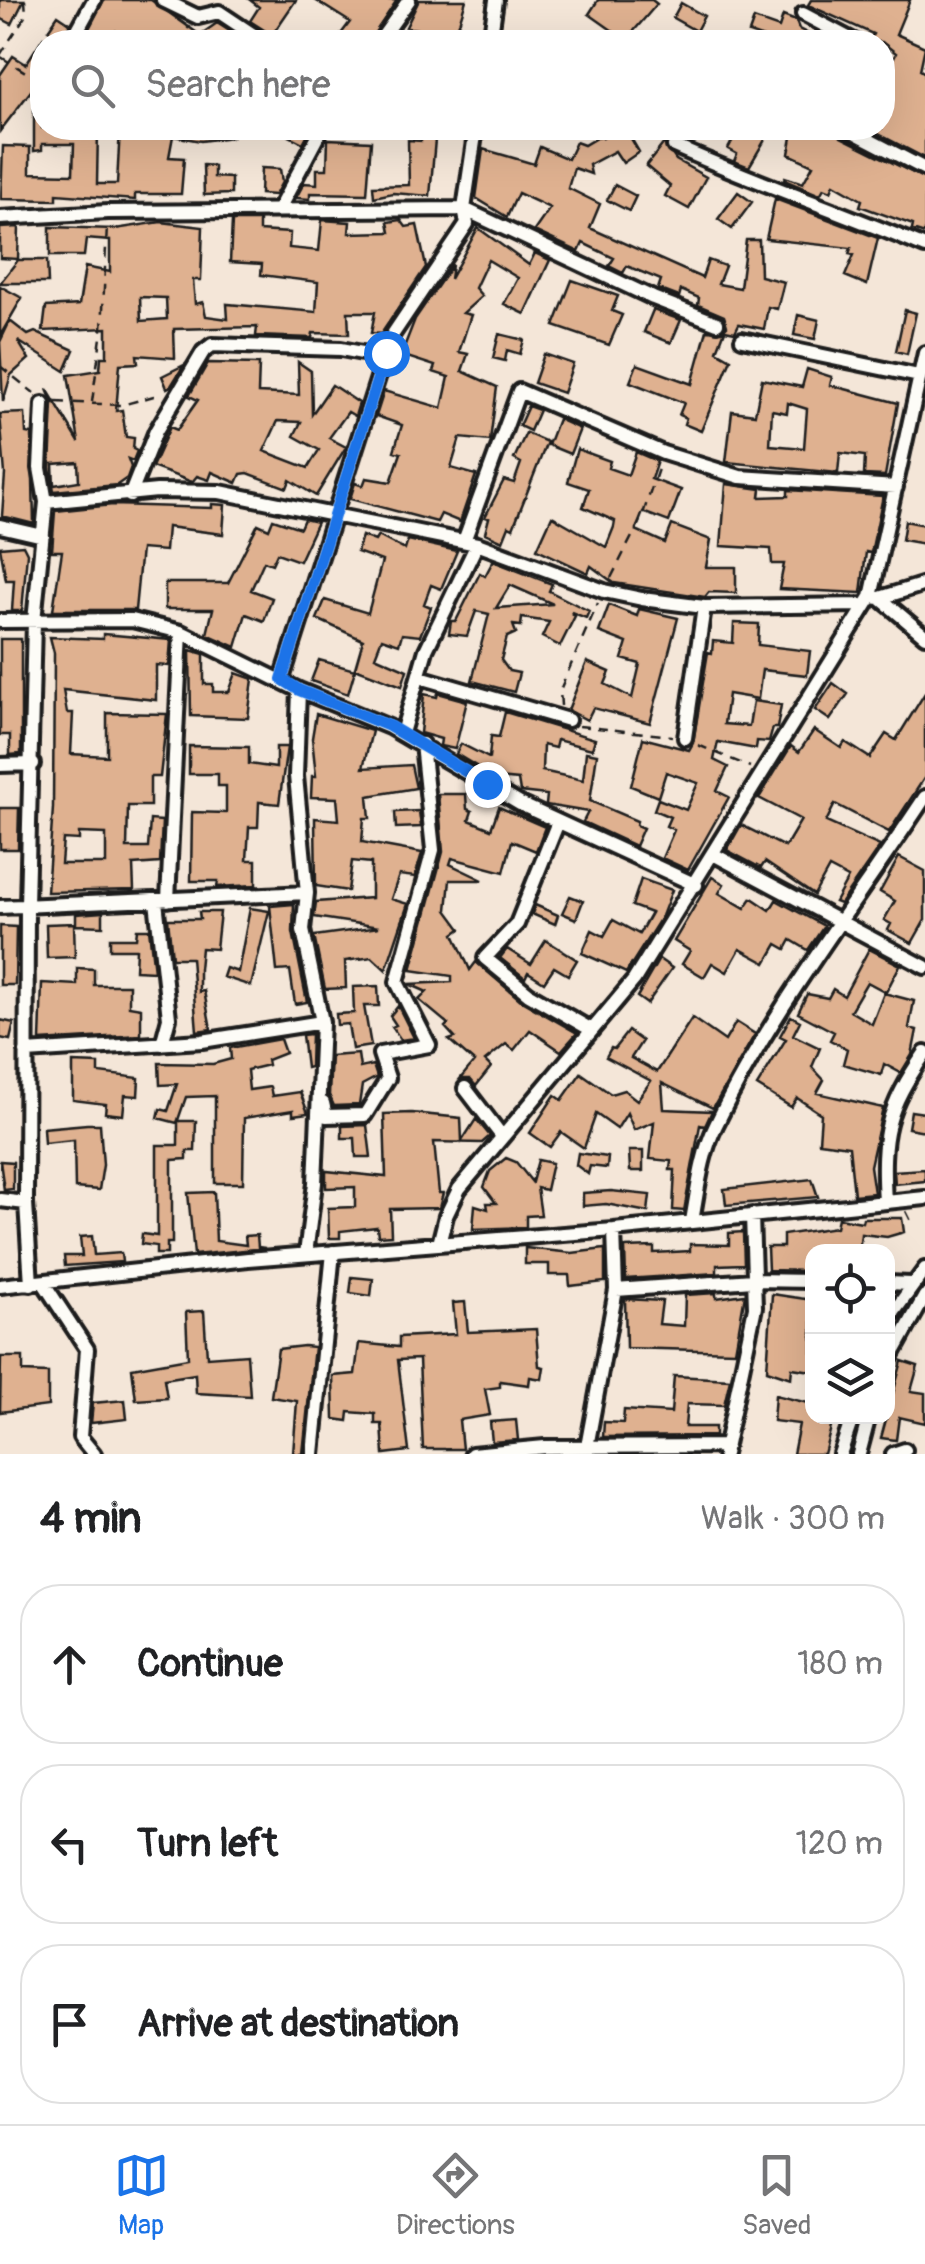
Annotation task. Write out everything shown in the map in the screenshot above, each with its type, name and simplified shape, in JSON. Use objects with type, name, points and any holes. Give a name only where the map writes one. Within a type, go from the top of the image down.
[{"type":"street","points":[[78,30],[94,0]]},
{"type":"street","points":[[163,0],[198,17],[219,12],[246,30]]},
{"type":"street","points":[[388,30],[409,0]]},
{"type":"street","points":[[492,30],[496,0]]},
{"type":"street","points":[[803,14],[833,30]]},
{"type":"street","points":[[279,208],[288,184],[315,140]]},
{"type":"street","points":[[282,679],[391,338],[466,224],[464,209],[474,140]]},
{"type":"street","points":[[869,140],[925,170]]},
{"type":"street","points":[[674,146],[769,188],[829,206],[925,248]]},
{"type":"street","points":[[0,218],[279,208],[464,209],[588,269],[718,323]]},
{"type":"street","points":[[742,339],[920,376]]},
{"type":"street","points":[[130,496],[156,431],[203,352],[223,342],[384,356]]},
{"type":"street","points":[[440,1244],[446,1216],[460,1189],[501,1135],[634,980],[696,885],[761,771],[872,600],[925,353]]},
{"type":"street","points":[[402,733],[426,650],[471,542],[519,391],[663,453],[740,477],[896,488]]},
{"type":"street","points":[[43,404],[40,468],[46,502],[34,621],[26,1203],[37,1283],[87,1350],[80,1436],[94,1454]]},
{"type":"street","points":[[46,502],[220,492],[471,542],[604,591],[704,606],[872,600],[925,584]]},
{"type":"street","points":[[0,526],[44,536]]},
{"type":"street","points":[[872,600],[925,636]]},
{"type":"street","points":[[685,738],[704,606]]},
{"type":"street","points":[[0,622],[132,620],[181,632],[299,690],[402,733],[520,804],[696,885]]},
{"type":"street","points":[[162,1044],[169,1018],[162,901],[181,632]]},
{"type":"street","points":[[420,677],[568,720]]},
{"type":"street","points":[[299,690],[296,776],[307,893],[304,930],[322,1022],[316,1165],[306,1254]]},
{"type":"street","points":[[318,1084],[326,1116],[364,1115],[388,1078],[380,1054],[428,1045],[398,982],[433,850],[422,744]]},
{"type":"street","points":[[0,765],[32,764]]},
{"type":"street","points":[[692,1221],[702,1164],[715,1127],[800,982],[925,797]]},
{"type":"street","points":[[558,822],[518,924],[485,958],[529,994],[590,1029]]},
{"type":"street","points":[[712,854],[925,968]]},
{"type":"street","points":[[0,906],[307,893]]},
{"type":"street","points":[[26,1052],[162,1044],[322,1022]]},
{"type":"street","points":[[885,1202],[882,1144],[899,1091],[925,1053]]},
{"type":"street","points":[[465,1088],[501,1135]]},
{"type":"street","points":[[0,1200],[26,1203]]},
{"type":"street","points":[[0,1286],[306,1254],[614,1230],[885,1202],[922,1202]]},
{"type":"street","points":[[472,1454],[587,1447],[725,1450],[752,1329],[752,1215]]},
{"type":"street","points":[[587,1447],[616,1290],[614,1230]]},
{"type":"street","points":[[313,1454],[333,1252]]},
{"type":"street","points":[[895,1310],[925,1268]]},
{"type":"street","points":[[57,1306],[61,1280]]},
{"type":"street","points":[[616,1290],[753,1280],[805,1281]]},
{"type":"street","points":[[895,1283],[912,1284]]},
{"type":"street","points":[[895,1350],[925,1296]]},
{"type":"street","points":[[840,1454],[850,1424]]},
{"type":"street","points":[[859,1454],[868,1424]]},
{"type":"path","points":[[25,0],[26,15],[0,57],[30,75]]},
{"type":"path","points":[[187,30],[198,17]]},
{"type":"path","points":[[92,404],[102,330],[108,212]]},
{"type":"path","points":[[0,366],[24,382],[43,404],[122,405],[182,388]]},
{"type":"path","points":[[663,453],[642,517],[560,690],[568,720],[589,729],[592,724],[685,738],[761,771]]},
{"type":"building","points":[[0,0],[24,0],[12,24],[0,18]]},
{"type":"building","points":[[104,0],[151,0],[193,30],[88,30]]},
{"type":"building","points":[[250,0],[296,0],[275,30],[264,30],[250,21],[259,7]]},
{"type":"building","points":[[315,0],[397,0],[377,30],[344,30],[350,22]]},
{"type":"building","points":[[419,0],[466,0],[457,30],[406,27]]},
{"type":"building","points":[[598,0],[652,0],[657,4],[635,30],[612,30],[589,14]]},
{"type":"building","points":[[811,0],[910,0],[896,34],[925,47],[920,70],[925,73],[925,158],[890,140],[895,140],[895,30],[864,30],[808,5]]},
{"type":"building","points":[[681,3],[704,16],[697,30],[673,18]]},
{"type":"building","points":[[58,15],[70,23],[66,30],[48,30]]},
{"type":"building","points":[[783,16],[796,21],[801,30],[750,30],[754,19],[779,28]]},
{"type":"building","points":[[217,23],[228,30],[207,30]]},
{"type":"building","points":[[13,56],[26,64],[30,58],[30,92],[0,131],[0,75]]},
{"type":"building","points":[[34,140],[98,140],[97,184],[117,184],[119,140],[172,140],[169,157],[184,158],[181,194],[135,194],[135,200],[57,194],[57,200],[1,199],[3,146],[30,147],[30,173],[73,174],[74,144],[42,144],[42,150],[34,151]]},
{"type":"building","points":[[328,140],[371,141],[367,194],[310,193],[310,199],[296,198],[304,183],[317,184],[317,169],[327,169]]},
{"type":"building","points":[[408,140],[435,140],[430,196],[393,193],[374,197],[373,186],[409,185]]},
{"type":"building","points":[[592,140],[632,140],[639,152],[623,163],[615,151],[589,165],[591,174],[574,168],[568,188],[600,204],[590,228],[702,278],[708,260],[725,266],[718,284],[740,288],[746,240],[759,240],[760,276],[784,282],[777,309],[768,307],[764,329],[739,324],[735,332],[725,330],[717,351],[731,359],[701,431],[684,424],[686,418],[679,415],[684,403],[630,382],[637,364],[692,384],[707,330],[722,331],[727,326],[724,316],[698,305],[699,298],[681,290],[679,297],[658,289],[661,280],[627,266],[623,273],[609,266],[614,258],[583,243],[579,252],[534,231],[550,208],[518,193],[507,217],[476,198],[483,149],[534,164],[540,147],[568,159],[576,142],[584,145]]},
{"type":"building","points":[[733,140],[765,140],[749,167],[734,161],[737,154],[728,149]]},
{"type":"building","points":[[791,140],[847,140],[925,179],[925,234],[912,230],[913,225],[860,206],[862,200],[834,184],[831,191],[824,188],[820,195],[784,180],[785,177],[803,183],[813,165],[789,154]]},
{"type":"building","points":[[664,143],[676,160],[706,177],[689,209],[665,196],[670,186],[646,166]]},
{"type":"building","points":[[203,165],[214,166],[214,177],[231,178],[231,194],[204,195]]},
{"type":"building","points":[[261,168],[280,169],[282,182],[275,195],[260,194]]},
{"type":"building","points":[[615,185],[636,196],[629,211],[607,200]]},
{"type":"building","points":[[738,192],[752,202],[732,229],[718,219]]},
{"type":"building","points":[[775,199],[878,238],[867,285],[845,276],[854,255],[849,254],[851,248],[766,239]]},
{"type":"building","points":[[322,220],[350,222],[349,233],[390,232],[388,222],[401,220],[406,227],[417,225],[426,267],[381,334],[371,333],[375,312],[348,312],[349,334],[313,333],[312,338],[256,336],[257,327],[174,329],[175,358],[137,355],[138,363],[120,364],[116,411],[122,410],[126,437],[134,438],[133,449],[137,451],[133,461],[128,459],[131,467],[127,478],[117,485],[54,491],[50,467],[53,404],[47,389],[79,442],[68,375],[100,370],[101,357],[107,357],[107,328],[43,331],[46,307],[79,305],[85,267],[110,272],[110,241],[86,239],[84,256],[50,256],[50,227],[115,229],[161,222],[203,227],[201,280],[193,280],[195,304],[203,302],[206,316],[228,319],[227,304],[316,312],[318,282],[261,275],[262,264],[230,262],[232,221],[259,221],[259,231],[290,233],[289,248],[319,251]],"holes":[[[140,297],[166,298],[167,319],[141,321]],[[78,462],[79,481],[54,485],[53,464]]]},
{"type":"building","points":[[19,227],[18,259],[0,258],[0,228]]},
{"type":"building","points":[[478,228],[529,265],[535,253],[550,260],[525,314],[504,304],[518,278],[488,260],[475,288],[482,296],[463,313],[471,315],[459,352],[468,354],[462,371],[497,387],[490,441],[460,438],[451,468],[476,475],[460,522],[441,514],[437,522],[350,499],[355,483],[363,486],[366,478],[391,482],[401,453],[394,451],[402,425],[376,416],[384,391],[442,408],[449,377],[433,372],[435,366],[401,355],[415,319],[452,265],[450,279]]},
{"type":"building","points":[[18,260],[47,260],[48,283],[0,283]]},
{"type":"building","points":[[572,280],[618,296],[612,311],[622,315],[609,345],[554,326]]},
{"type":"building","points":[[0,286],[22,298],[0,336]]},
{"type":"building","points":[[653,310],[681,320],[671,343],[644,332]]},
{"type":"building","points":[[905,310],[916,313],[907,354],[896,351]]},
{"type":"building","points":[[798,315],[819,320],[815,339],[794,335]]},
{"type":"building","points":[[10,321],[28,335],[35,332],[74,350],[65,371],[18,341],[29,359],[11,375],[3,402],[0,342]]},
{"type":"building","points":[[499,334],[524,340],[520,354],[507,350],[505,361],[493,358]]},
{"type":"building","points":[[544,354],[573,364],[563,393],[534,383]]},
{"type":"building","points":[[298,362],[311,371],[312,414],[332,385],[359,403],[355,416],[348,412],[329,438],[346,447],[316,496],[290,480],[287,488],[248,473],[241,474],[237,483],[212,472],[209,480],[197,476],[192,482],[152,467],[170,427],[177,430],[198,400],[189,396],[208,363],[259,364],[258,393],[299,395]],"holes":[[[278,421],[301,422],[294,436],[319,450],[308,468],[264,451]]]},
{"type":"building","points":[[184,365],[171,386],[167,388],[162,376]]},
{"type":"building","points":[[807,369],[832,377],[830,385],[898,403],[885,476],[864,475],[865,456],[840,453],[838,473],[726,462],[732,411],[755,414],[762,379],[802,387]],"holes":[[[788,403],[807,409],[804,448],[770,445],[772,410],[787,413]]]},
{"type":"building","points":[[528,406],[539,410],[530,431],[519,426]]},
{"type":"building","points":[[25,413],[26,433],[32,434],[34,524],[2,516],[5,474],[0,414]]},
{"type":"building","points":[[558,419],[580,429],[570,454],[548,445]]},
{"type":"building","points":[[526,433],[547,442],[513,528],[509,526],[503,541],[485,533],[489,518],[485,517],[504,480],[514,483],[521,463],[514,459]]},
{"type":"building","points":[[577,449],[610,461],[608,468],[628,475],[636,452],[657,461],[651,479],[681,490],[669,522],[643,512],[636,530],[665,543],[672,525],[711,540],[706,567],[736,567],[736,593],[709,592],[705,597],[614,583],[591,566],[588,573],[537,549],[552,516],[606,547],[614,527],[615,521],[583,507],[589,489],[568,482]]},
{"type":"building","points":[[726,484],[761,489],[760,497],[788,496],[788,490],[883,496],[871,553],[866,552],[861,593],[779,589],[784,564],[772,564],[771,549],[721,546]]},
{"type":"building","points":[[212,504],[225,505],[223,534],[167,527],[165,551],[141,549],[135,610],[53,610],[62,551],[52,551],[55,511],[113,505],[212,508]]},
{"type":"building","points":[[273,519],[300,528],[304,519],[317,522],[299,561],[277,553],[272,564],[264,561],[251,590],[272,598],[264,621],[246,614],[236,647],[207,634],[213,609],[165,609],[165,583],[228,583],[258,524],[269,529]]},
{"type":"building","points":[[905,521],[925,525],[925,544],[902,540]]},
{"type":"building","points":[[362,536],[375,541],[378,536],[405,550],[408,540],[457,551],[441,589],[431,585],[424,604],[431,607],[420,636],[402,634],[399,644],[382,638],[375,656],[407,670],[402,686],[355,668],[363,640],[317,619],[325,600],[368,613],[382,561],[357,552]]},
{"type":"building","points":[[23,545],[27,553],[22,611],[12,611],[14,580],[6,580],[0,547]]},
{"type":"building","points":[[493,561],[552,584],[549,591],[589,611],[586,618],[571,612],[575,616],[560,646],[542,637],[549,622],[522,618],[521,626],[513,625],[516,633],[507,637],[501,660],[509,671],[519,673],[514,692],[472,681],[489,614],[476,611],[467,636],[449,634],[451,621],[456,621],[480,573],[485,576]],"holes":[[[510,585],[553,604],[496,608]]]},
{"type":"building","points":[[609,605],[637,616],[639,609],[678,618],[650,723],[593,708],[587,720],[568,710],[587,662],[610,672],[605,684],[632,698],[640,664],[622,659],[627,643],[599,632]]},
{"type":"building","points":[[734,623],[759,624],[758,645],[810,651],[807,675],[762,670],[758,699],[728,694],[724,724],[749,726],[753,701],[781,705],[777,728],[773,728],[769,742],[757,741],[756,749],[718,742],[714,760],[728,767],[717,791],[729,797],[688,870],[662,858],[674,830],[666,826],[670,817],[654,810],[658,799],[686,810],[698,783],[666,772],[658,797],[631,786],[643,738],[689,750],[708,652],[712,653],[713,641],[733,643]]},
{"type":"building","points":[[103,634],[171,640],[169,666],[156,665],[156,700],[63,690],[67,713],[73,713],[71,754],[107,756],[107,713],[167,714],[160,777],[150,777],[150,806],[128,806],[127,848],[148,848],[150,820],[162,821],[160,863],[133,865],[134,890],[47,892],[53,808],[54,653],[50,637],[103,639]],"holes":[[[79,833],[106,834],[106,864],[61,864],[63,839],[79,840]]]},
{"type":"building","points":[[0,639],[21,639],[21,754],[10,755],[10,735],[0,735]]},
{"type":"building","points":[[190,650],[204,654],[204,684],[213,684],[213,692],[229,692],[236,673],[253,679],[248,718],[191,716]]},
{"type":"building","points":[[319,660],[355,670],[348,694],[311,681]]},
{"type":"building","points":[[833,683],[848,694],[830,720],[815,710]]},
{"type":"building","points":[[438,693],[467,701],[455,749],[440,746],[441,739],[420,733],[424,694],[437,697]]},
{"type":"building","points":[[925,693],[925,777],[889,832],[835,804],[826,822],[880,846],[840,904],[835,902],[848,878],[829,868],[814,895],[765,862],[761,868],[727,850],[741,825],[785,847],[801,820],[759,798],[791,746],[799,752],[814,730],[841,748],[845,742],[870,758],[886,734],[896,740]]},
{"type":"building","points":[[505,712],[595,739],[592,749],[557,740],[555,748],[543,745],[542,771],[583,780],[586,752],[597,754],[590,801],[637,821],[636,825],[643,828],[635,846],[583,822],[588,812],[546,805],[547,795],[520,792],[518,780],[496,778],[456,754],[461,744],[489,758],[491,736],[499,737]]},
{"type":"building","points":[[316,714],[372,731],[363,768],[411,765],[416,788],[368,796],[370,818],[364,818],[362,842],[422,853],[415,877],[399,875],[391,899],[408,904],[386,970],[372,957],[345,961],[346,988],[325,989],[314,936],[379,927],[314,917],[316,902],[371,898],[371,863],[352,861],[348,891],[316,886],[315,818],[339,820],[337,798],[311,797],[312,776],[316,776],[312,738]]},
{"type":"building","points":[[189,746],[249,747],[249,764],[276,768],[276,747],[287,747],[279,804],[259,802],[258,827],[249,827],[247,860],[256,860],[256,885],[217,887],[218,881],[191,881],[192,812],[226,813],[226,786],[218,786],[218,774],[189,774]]},
{"type":"building","points":[[438,794],[466,794],[467,809],[472,811],[469,820],[491,829],[499,807],[545,827],[536,851],[512,841],[504,872],[452,858],[450,864],[483,880],[450,880],[447,910],[461,929],[454,934],[470,970],[476,962],[523,1002],[577,1033],[561,1051],[530,1030],[514,1050],[506,1044],[485,1061],[491,1067],[476,1086],[470,1079],[460,1079],[474,1062],[449,1040],[455,1038],[445,1027],[448,1024],[419,1000],[427,992],[409,984],[452,982],[452,976],[411,970],[443,852]]},
{"type":"building","points":[[0,808],[19,808],[18,849],[0,849]]},
{"type":"building","points":[[419,811],[421,827],[396,828],[395,812]]},
{"type":"building","points":[[899,857],[925,871],[925,920],[912,943],[888,930],[891,924],[884,920],[895,901],[880,892]]},
{"type":"building","points":[[712,877],[724,884],[719,893],[745,908],[752,898],[770,910],[776,900],[824,926],[808,950],[791,940],[786,949],[777,944],[766,963],[740,949],[727,972],[712,963],[704,977],[682,964],[690,951],[674,941]]},
{"type":"building","points":[[641,879],[672,890],[662,916],[626,973],[582,953],[592,930],[604,936],[613,920],[639,934],[651,913],[632,906]]},
{"type":"building","points":[[570,896],[583,901],[576,919],[562,913]]},
{"type":"building","points":[[294,904],[293,932],[307,1002],[295,1004],[290,970],[277,971],[270,906]]},
{"type":"building","points":[[535,905],[558,915],[555,924],[532,914]]},
{"type":"building","points":[[250,908],[269,911],[251,986],[223,977],[226,968],[238,972]]},
{"type":"building","points":[[103,912],[103,926],[76,925],[76,914]]},
{"type":"building","points":[[199,912],[220,912],[216,949],[201,948],[199,969],[199,992],[204,991],[211,1029],[197,1031],[191,958],[172,958],[168,919],[200,919]]},
{"type":"building","points":[[74,923],[75,957],[47,958],[46,924]]},
{"type":"building","points":[[0,926],[16,927],[15,985],[0,985]]},
{"type":"building","points":[[137,929],[149,929],[154,971],[135,970],[136,949],[110,949],[110,938],[136,938]]},
{"type":"building","points":[[546,940],[577,960],[568,975],[554,967],[544,982],[528,972],[525,978],[500,958],[507,949],[531,964]]},
{"type":"building","points":[[869,949],[900,965],[886,992],[867,982],[850,1011],[872,1024],[884,993],[914,1001],[909,1028],[917,1030],[912,1055],[901,1073],[884,1064],[881,1075],[843,1064],[847,1049],[830,1040],[834,1032],[798,1013],[807,994],[828,998],[833,989],[844,996]]},
{"type":"building","points":[[659,959],[672,968],[647,1004],[637,997]]},
{"type":"building","points":[[77,968],[94,969],[94,985],[129,985],[129,1006],[141,1008],[141,1035],[40,1041],[42,983],[77,985]]},
{"type":"building","points":[[378,986],[379,1006],[364,1006],[371,1046],[352,1049],[348,1024],[337,1025],[336,1014],[354,1013],[353,987]]},
{"type":"building","points":[[398,1006],[414,1038],[401,1040],[392,1027],[396,1025],[390,1016]]},
{"type":"building","points":[[791,1016],[800,1021],[793,1035],[820,1048],[812,1067],[824,1080],[817,1093],[883,1108],[870,1166],[874,1193],[854,1195],[849,1146],[819,1142],[821,1114],[797,1098],[791,1107],[757,1086],[786,1039],[780,1036]]},
{"type":"building","points":[[692,1018],[725,1041],[736,1022],[755,1034],[713,1108],[662,1083],[664,1109],[712,1111],[705,1126],[700,1125],[684,1211],[673,1210],[675,1170],[670,1170],[671,1161],[650,1159],[654,1122],[634,1130],[627,1113],[617,1129],[596,1114],[584,1148],[561,1132],[550,1147],[530,1133],[555,1095],[562,1100],[581,1073],[611,1094],[624,1090],[637,1100],[651,1081],[606,1057],[611,1048],[628,1031],[642,1041],[631,1058],[657,1072]]},
{"type":"building","points":[[0,1020],[14,1023],[10,1040],[0,1038]]},
{"type":"building","points":[[311,1034],[310,1067],[306,1068],[302,1035]]},
{"type":"building","points":[[280,1039],[285,1053],[267,1060],[268,1065],[247,1070],[249,1090],[270,1087],[272,1096],[300,1092],[308,1113],[293,1115],[293,1110],[244,1118],[243,1183],[215,1183],[215,1096],[186,1097],[177,1123],[158,1118],[160,1109],[168,1111],[177,1084],[160,1085],[159,1063],[213,1064],[231,1059],[230,1048]]},
{"type":"building","points":[[358,1054],[360,1068],[373,1065],[377,1077],[362,1085],[359,1105],[334,1106],[329,1095],[331,1056]]},
{"type":"building","points":[[73,1063],[99,1064],[99,1073],[139,1078],[138,1096],[125,1095],[123,1115],[105,1113],[106,1104],[73,1100]]},
{"type":"building","points":[[911,1111],[925,1113],[925,1131],[908,1128]]},
{"type":"building","points":[[384,1114],[461,1118],[462,1141],[476,1119],[490,1136],[482,1143],[434,1142],[439,1193],[443,1193],[439,1208],[390,1209],[391,1235],[378,1236],[377,1227],[340,1231],[340,1238],[329,1238],[328,1208],[355,1207],[355,1187],[326,1188],[326,1171],[386,1177]]},
{"type":"building","points":[[178,1121],[196,1121],[195,1151],[187,1151],[187,1159],[172,1160],[172,1243],[167,1243],[167,1254],[156,1254],[156,1246],[141,1244],[142,1234],[157,1236],[157,1145],[178,1145]]},
{"type":"building","points":[[100,1124],[103,1165],[99,1190],[75,1188],[74,1140],[44,1143],[43,1128]]},
{"type":"building","points":[[367,1125],[371,1157],[356,1157],[355,1138],[342,1138],[342,1126]]},
{"type":"building","points":[[629,1151],[643,1151],[643,1171],[630,1171]]},
{"type":"building","points":[[578,1153],[608,1157],[607,1168],[590,1166],[588,1174],[576,1165]]},
{"type":"building","points":[[506,1158],[516,1162],[532,1182],[538,1160],[552,1163],[546,1190],[537,1188],[541,1215],[526,1216],[526,1227],[473,1229],[475,1205],[488,1209],[487,1203],[496,1203],[484,1187],[490,1171]]},
{"type":"building","points":[[0,1161],[13,1162],[13,1189],[4,1190]]},
{"type":"building","points":[[925,1169],[925,1181],[895,1184],[894,1171]]},
{"type":"building","points":[[812,1179],[818,1197],[726,1205],[724,1189]]},
{"type":"building","points":[[214,1192],[216,1241],[246,1245],[245,1236],[257,1235],[258,1247],[265,1248],[194,1255],[188,1193]]},
{"type":"building","points":[[583,1193],[650,1195],[648,1212],[606,1204],[583,1206]]},
{"type":"building","points":[[838,1218],[862,1222],[863,1218],[902,1218],[904,1232],[887,1237],[861,1234],[860,1244],[805,1244],[805,1271],[768,1270],[767,1247],[783,1247],[783,1235],[836,1227]]},
{"type":"building","points":[[743,1232],[744,1264],[717,1265],[717,1273],[626,1279],[625,1248],[654,1247],[654,1253],[690,1251],[690,1244],[729,1245],[729,1233]]},
{"type":"building","points":[[92,1236],[94,1255],[121,1253],[122,1262],[65,1266],[64,1256],[82,1256],[80,1237]]},
{"type":"building","points":[[525,1248],[572,1253],[605,1249],[605,1282],[570,1286],[569,1275],[549,1275],[549,1264],[525,1264]]},
{"type":"building","points":[[352,1277],[373,1279],[371,1296],[350,1293]]},
{"type":"building","points":[[716,1293],[716,1298],[745,1294],[735,1351],[626,1348],[625,1299],[662,1301],[659,1324],[684,1326],[685,1295]]},
{"type":"building","points":[[772,1294],[805,1299],[805,1370],[792,1368],[791,1378],[767,1370]]},
{"type":"building","points":[[465,1302],[468,1332],[536,1329],[539,1366],[544,1367],[542,1379],[530,1377],[529,1385],[500,1381],[500,1387],[485,1389],[490,1415],[459,1420],[462,1449],[423,1449],[419,1359],[398,1360],[409,1451],[384,1454],[382,1424],[375,1424],[375,1414],[349,1412],[348,1421],[334,1419],[333,1376],[355,1374],[359,1343],[399,1347],[399,1337],[456,1334],[453,1303]]},
{"type":"building","points":[[204,1311],[207,1357],[247,1354],[250,1396],[196,1393],[195,1374],[164,1379],[167,1398],[136,1400],[132,1368],[188,1358],[186,1312]]},
{"type":"building","points":[[314,1347],[303,1454],[293,1454],[297,1401],[271,1397],[278,1349]]},
{"type":"building","points":[[1,1357],[23,1357],[23,1372],[48,1373],[48,1406],[0,1412]]},
{"type":"building","points":[[902,1361],[918,1366],[911,1391],[925,1393],[925,1423],[899,1417],[896,1440],[881,1438],[885,1424],[895,1424],[895,1387]]},
{"type":"building","points":[[674,1376],[730,1379],[724,1405],[687,1404],[685,1427],[715,1427],[715,1436],[603,1437],[604,1422],[623,1423],[624,1410],[671,1413]]},
{"type":"building","points":[[775,1395],[805,1402],[805,1424],[832,1424],[824,1454],[793,1454],[799,1424],[773,1421]]},
{"type":"building","points":[[125,1400],[127,1419],[91,1423],[93,1403]]},
{"type":"building","points":[[516,1420],[518,1440],[492,1442],[490,1422]]},
{"type":"route","points":[[386,353],[368,398],[282,679],[299,690],[389,726],[487,784]]}]
